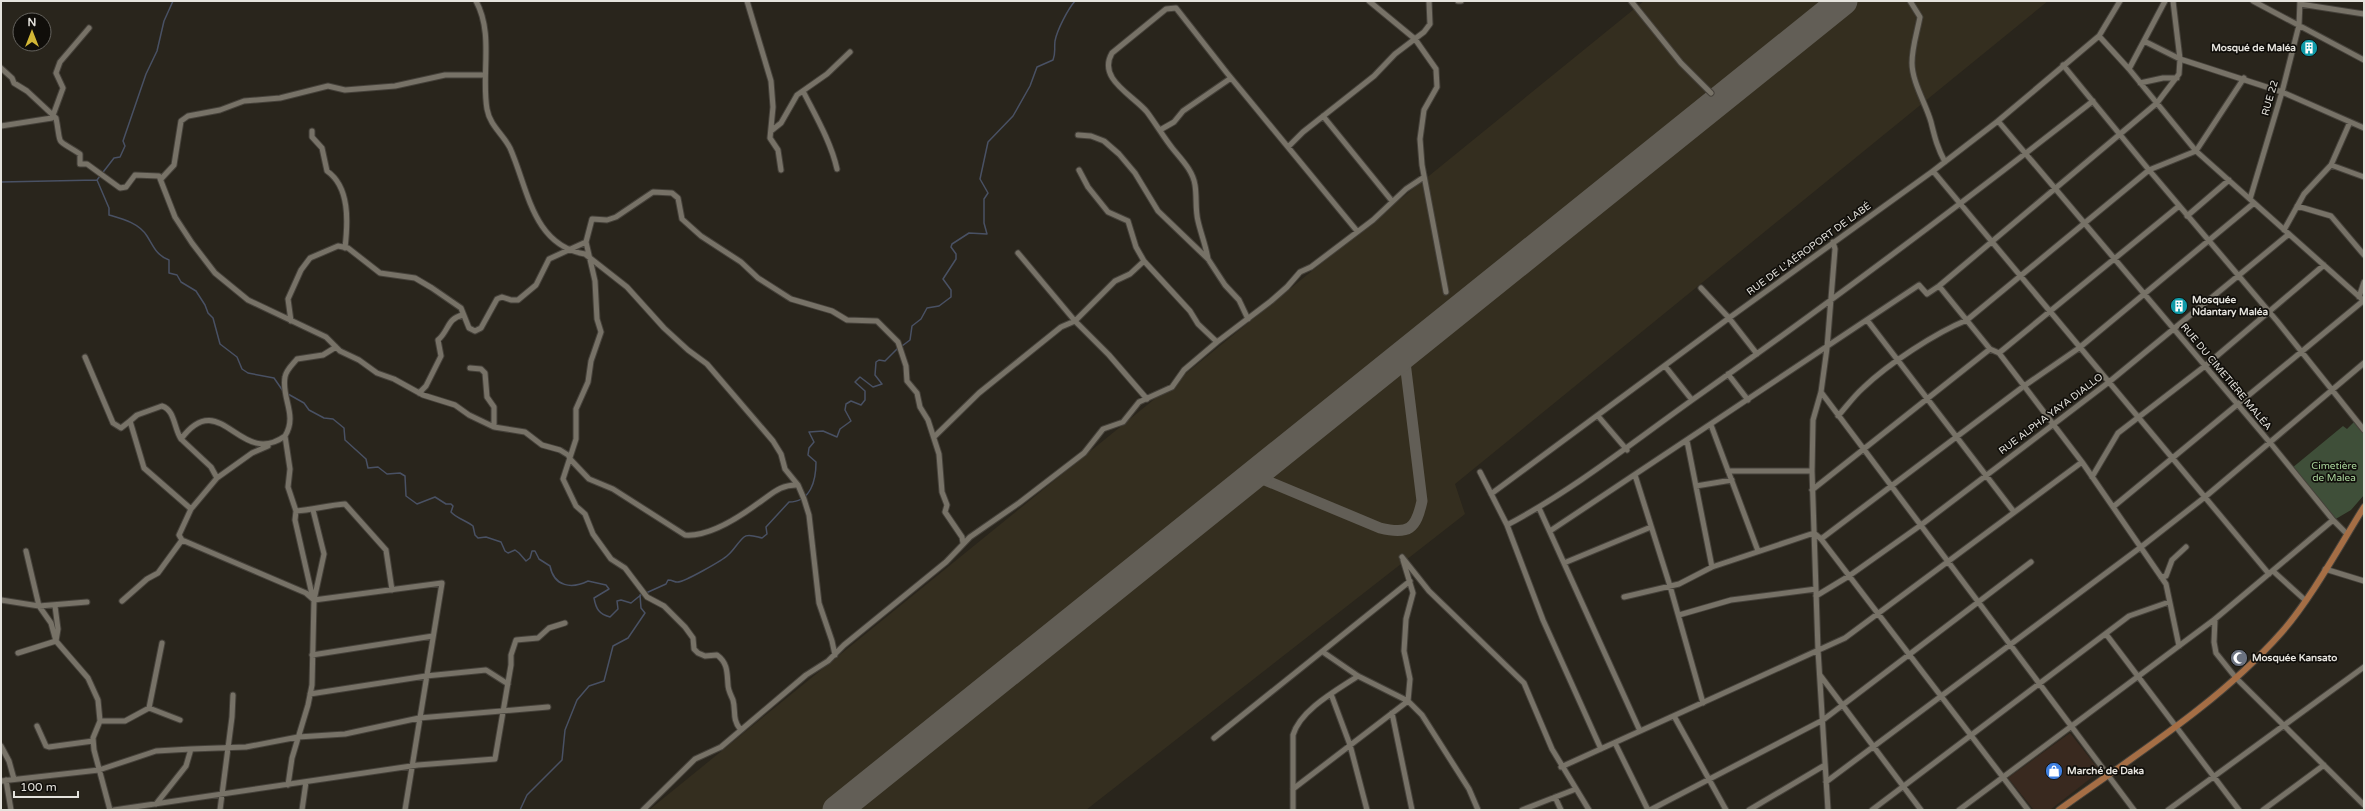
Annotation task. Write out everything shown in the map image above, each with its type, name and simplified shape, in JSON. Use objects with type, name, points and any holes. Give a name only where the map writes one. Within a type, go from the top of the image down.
[{"type":"main road","points":[[2059,810],[2175,726],[2236,678],[2282,632],[2305,600],[2364,507]]},
{"type":"street","points":[[476,1],[480,9],[486,46],[484,75],[486,100],[492,123],[504,138],[539,224],[550,237],[571,249],[588,256],[627,287],[664,328],[688,350],[707,364],[774,441],[781,454],[785,469],[798,485],[804,497],[809,515],[819,603],[832,641],[834,655]]},
{"type":"street","points":[[747,1],[770,82],[773,107],[770,138],[778,150],[781,170]]},
{"type":"street","points":[[1369,1],[1415,39],[1436,69],[1438,76],[1437,87],[1424,110],[1420,129],[1424,177],[1446,292]]},
{"type":"street","points":[[1288,147],[1323,116],[1374,76],[1395,54],[1415,39],[1430,24],[1429,1]]},
{"type":"street","points":[[1631,1],[1681,63],[1711,93]]},
{"type":"street","points":[[1910,1],[1920,17],[1912,51],[1912,66],[1924,105],[1931,121],[1936,146],[1945,162]]},
{"type":"street","name":"RUE DE L'AÉROPORT DE LABÉ","points":[[1492,494],[1729,318],[1933,171],[1998,121],[2098,36],[2120,1]]},
{"type":"street","points":[[2129,69],[2165,1]]},
{"type":"street","points":[[1550,531],[1827,348],[1919,285],[1927,294],[1939,286],[2157,103],[2177,78],[2180,58],[2173,1]]},
{"type":"street","points":[[2253,1],[2364,60]]},
{"type":"street","points":[[2300,2],[2364,14]]},
{"type":"street","name":"RUE 22","points":[[2250,199],[2282,92],[2299,25],[2300,2]]},
{"type":"street","points":[[1208,260],[1196,214],[1195,184],[1192,177],[1181,156],[1174,150],[1142,106],[1112,80],[1108,60],[1121,45],[1166,9],[1176,8],[1231,78],[1357,231]]},
{"type":"street","points":[[1,126],[52,118],[63,88],[56,73],[60,62],[88,28]]},
{"type":"street","points":[[2098,36],[2129,69],[2196,151],[2362,300]]},
{"type":"street","points":[[2144,41],[2180,58],[2244,78],[2282,92],[2364,128]]},
{"type":"street","points":[[771,131],[781,123],[797,95],[827,74],[850,52]]},
{"type":"street","points":[[2063,65],[2187,216],[2302,352],[2364,430]]},
{"type":"street","points":[[1,68],[12,78],[14,83],[27,91],[56,118],[58,137],[61,144],[80,154],[80,164],[87,164],[120,188],[126,187],[135,175],[145,174],[159,176],[175,217],[215,273],[248,300],[326,336],[340,352],[359,360],[377,373],[394,379],[420,393],[455,405],[469,415],[494,427],[525,432],[542,445],[568,455],[589,479],[613,489],[685,534],[696,536],[720,527],[758,504],[779,487],[798,485]]},
{"type":"street","points":[[161,179],[174,165],[181,121],[188,116],[220,110],[244,101],[280,98],[328,86],[345,90],[395,86],[445,75],[484,75]]},
{"type":"street","points":[[1160,130],[1174,122],[1191,105],[1231,78]]},
{"type":"street","points":[[2140,83],[2163,78],[2177,78]]},
{"type":"street","points":[[1838,416],[1863,387],[1898,361],[1949,327],[1967,320],[2149,170],[2196,151],[2244,78]]},
{"type":"street","points":[[803,91],[814,110],[817,124],[833,152],[837,169]]},
{"type":"street","points":[[1507,525],[1540,508],[1627,450],[1692,400],[1961,205],[2093,101]]},
{"type":"street","points":[[1323,116],[1392,201]]},
{"type":"street","name":"RUE DU CIMETIÈRE MALÉA","points":[[1998,121],[2174,328],[2333,520],[2347,534]]},
{"type":"street","points":[[2284,230],[2304,194],[2330,165],[2350,122]]},
{"type":"street","points":[[312,131],[312,137],[322,148],[327,171],[337,178],[341,186],[347,207],[345,248]]},
{"type":"street","points":[[1078,135],[1090,136],[1104,142],[1119,154],[1135,173],[1158,211],[1208,260],[1245,310],[1248,319]]},
{"type":"street","points":[[2330,165],[2364,177]]},
{"type":"street","points":[[1079,170],[1088,187],[1108,212],[1128,221],[1136,247],[1144,261],[1190,311],[1198,324],[1217,342]]},
{"type":"street","points":[[1933,171],[2079,348],[2139,417],[2205,497],[2271,573],[2305,600]]},
{"type":"street","points":[[643,810],[696,759],[721,747],[740,729],[806,675],[828,661],[902,596],[946,562],[963,543],[1084,453],[1102,429],[1123,422],[1140,402],[1172,387],[1184,370],[1287,287],[1300,272],[1311,267],[1373,220],[1392,201],[1424,177]]},
{"type":"street","points":[[2187,216],[2229,180]]},
{"type":"street","points":[[740,729],[733,715],[733,701],[728,687],[728,671],[724,663],[717,655],[705,656],[698,653],[694,649],[693,638],[685,627],[664,606],[644,593],[625,568],[611,559],[594,534],[585,514],[574,502],[563,478],[571,460],[576,439],[576,409],[588,382],[591,361],[601,332],[595,308],[595,281],[586,242],[592,219],[606,220],[616,217],[653,192],[672,192],[678,198],[682,219],[701,236],[741,262],[758,278],[791,299],[832,311],[847,320],[877,321],[898,342],[906,366],[908,381],[918,396],[920,407],[928,420],[934,437],[941,467],[942,492],[947,505],[945,512],[959,531],[963,543]]},
{"type":"street","points":[[1821,539],[1956,436],[2079,348],[2254,203]]},
{"type":"street","points":[[1999,353],[2179,206]]},
{"type":"street","points":[[2297,206],[2331,216],[2364,255]]},
{"type":"street","name":"RUE ALPHA YAYA DIALLO","points":[[1816,596],[1849,576],[1920,525],[1985,474],[2109,382],[2289,234]]},
{"type":"street","points":[[291,321],[288,299],[300,270],[310,258],[338,246],[360,256],[373,270],[380,273],[415,278],[461,308],[469,328],[475,331],[481,328],[497,299],[502,297],[511,300],[518,300],[536,285],[549,259],[586,242]]},
{"type":"street","points":[[1828,810],[1819,674],[1812,471],[1813,420],[1820,392],[1827,348],[1832,298],[1835,249],[1833,242]]},
{"type":"street","points":[[1018,253],[1075,321],[1109,355],[1147,399]]},
{"type":"street","points":[[934,437],[984,389],[998,381],[1061,328],[1075,321],[1115,281],[1130,274],[1144,261]]},
{"type":"street","points":[[2092,477],[2118,433],[2205,366],[2324,265]]},
{"type":"street","points":[[2113,507],[2302,352],[2362,300],[2364,282]]},
{"type":"street","points":[[1939,286],[1990,349],[1999,353],[2082,462],[2166,584],[2179,646]]},
{"type":"street","points":[[1701,288],[1729,318],[1757,354]]},
{"type":"street","points":[[420,393],[426,386],[441,356],[438,340],[442,337],[448,322],[456,316],[463,315]]},
{"type":"street","points":[[1867,320],[2014,512]]},
{"type":"street","points":[[314,600],[306,592],[182,540],[180,535],[191,509],[216,478],[252,453],[285,436],[291,426],[285,378],[288,370],[297,359],[322,355],[336,347]]},
{"type":"street","points":[[1812,490],[1990,349]]},
{"type":"street","points":[[85,357],[113,423],[121,428],[143,413],[162,406],[166,407],[171,414],[181,439],[211,467],[216,478]]},
{"type":"street","points":[[1826,782],[2141,548],[2269,444],[2364,363]]},
{"type":"street","points":[[1665,366],[1692,400]]},
{"type":"street","points":[[470,368],[481,368],[485,373],[486,390],[496,414],[494,427]]},
{"type":"street","points":[[1728,374],[1748,400]]},
{"type":"street","points":[[1820,392],[2134,810]]},
{"type":"street","points":[[1598,416],[1627,450]]},
{"type":"street","points":[[181,439],[187,432],[202,421],[214,420],[226,425],[248,441],[270,445]]},
{"type":"street","points":[[130,421],[144,468],[191,509]]},
{"type":"street","points":[[1711,425],[1758,551]]},
{"type":"street","points":[[285,436],[290,469],[288,488],[296,511],[295,520],[314,600]]},
{"type":"street","points":[[1687,441],[1712,567]]},
{"type":"street","points":[[1562,767],[1844,638],[2082,462]]},
{"type":"street","points":[[1728,471],[1812,471]]},
{"type":"street","points":[[1480,472],[1507,525],[1543,620],[1601,749]]},
{"type":"street","points":[[1635,475],[1679,614],[1702,703]]},
{"type":"street","points":[[1696,486],[1732,480]]},
{"type":"street","points":[[296,511],[313,510],[324,505],[345,504],[386,550],[392,590]]},
{"type":"street","points":[[1540,508],[1640,731]]},
{"type":"street","points":[[288,785],[298,737],[310,694],[314,600],[324,554],[313,510]]},
{"type":"street","points":[[1959,810],[2215,619],[2333,520]]},
{"type":"street","points":[[1564,563],[1651,527]]},
{"type":"street","points":[[1624,598],[1670,586],[1712,567],[1814,533]]},
{"type":"street","points":[[1814,533],[1821,539],[2028,810]]},
{"type":"street","points":[[122,601],[147,579],[158,573],[182,540]]},
{"type":"street","points":[[2161,577],[2166,576],[2172,560],[2175,560],[2186,547]]},
{"type":"street","points":[[26,551],[39,606],[51,623],[56,641],[88,678],[98,700],[100,721],[93,742],[110,810]]},
{"type":"street","points":[[1293,789],[1408,701],[1410,679],[1404,651],[1406,619],[1412,593],[1410,581],[1402,557],[1430,591],[1524,683],[1552,749],[1589,810]]},
{"type":"street","points":[[1615,743],[1649,810],[1823,720],[2031,562]]},
{"type":"street","points":[[2325,568],[2364,581]]},
{"type":"street","points":[[1214,738],[1410,581]]},
{"type":"street","points":[[314,600],[442,583],[405,810]]},
{"type":"street","points":[[1679,614],[1731,600],[1816,589]]},
{"type":"street","points":[[1,600],[39,606],[55,606],[87,602]]},
{"type":"street","points":[[1872,810],[2129,616],[2169,602]]},
{"type":"street","points":[[55,606],[58,629],[56,641]]},
{"type":"street","points":[[2215,619],[2214,642],[2216,653],[2236,678],[2284,724],[2364,806],[2360,810]]},
{"type":"street","points":[[116,810],[411,766],[495,760],[512,665],[511,655],[516,640],[538,638],[549,628],[564,623]]},
{"type":"street","points":[[2106,634],[2239,810]]},
{"type":"street","points":[[312,655],[433,636]]},
{"type":"street","points":[[18,653],[56,641]]},
{"type":"street","points":[[149,708],[162,644]]},
{"type":"street","points":[[1323,652],[1358,676],[1408,701],[1422,715],[1469,789],[1478,810]]},
{"type":"street","points":[[2168,810],[2364,667]]},
{"type":"street","points":[[310,694],[426,676],[486,670],[508,684]]},
{"type":"street","points":[[1819,674],[1921,810]]},
{"type":"street","points":[[1293,810],[1292,735],[1296,723],[1331,694],[1358,676]]},
{"type":"street","points":[[1331,694],[1350,745],[1367,810]]},
{"type":"street","points":[[220,810],[233,695]]},
{"type":"street","points":[[11,810],[4,780],[99,770],[156,751],[246,747],[298,737],[345,734],[419,718],[548,707]]},
{"type":"street","points":[[100,721],[125,721],[149,708],[180,720]]},
{"type":"street","points":[[1392,713],[1412,810]]},
{"type":"street","points":[[1674,716],[1707,779],[1726,810]]},
{"type":"street","points":[[37,726],[46,746],[49,747],[93,742]]},
{"type":"street","points":[[1,746],[10,761],[14,779]]},
{"type":"street","points":[[156,804],[186,766],[191,749]]},
{"type":"street","points":[[1749,810],[1825,765]]},
{"type":"street","points":[[2263,810],[2324,765]]},
{"type":"street","points":[[302,810],[306,782]]},
{"type":"street","points":[[1522,810],[1576,789]]},
{"type":"street","points":[[1555,797],[1561,810]]},
{"type":"shaded area","points":[[1644,1],[2048,1],[1455,484],[1465,514],[1086,810],[649,810]]},
{"type":"shaded area","points":[[2070,733],[2100,771],[2050,810],[2034,810],[2008,778]]},
{"type":"green space","name":"Cimetière de Malea","points":[[2355,421],[2364,432],[2364,495],[2351,510],[2334,520],[2292,468],[2343,426],[2347,429]]},
{"type":"waterway","points":[[173,1],[164,21],[157,51],[146,74],[123,141],[125,146],[120,157],[114,158],[97,180],[109,208],[109,215],[130,222],[140,228],[158,253],[169,260],[169,273],[177,275],[181,282],[196,291],[208,313],[213,318],[220,344],[237,357],[242,369],[248,373],[274,378],[283,391]]},
{"type":"waterway","points":[[902,346],[910,340],[912,326],[921,319],[927,308],[939,306],[951,297],[951,290],[943,279],[956,259],[956,254],[951,247],[952,244],[969,233],[987,234],[984,223],[984,199],[988,193],[980,179],[988,142],[1013,116],[1030,86],[1037,67],[1053,60],[1055,53],[1055,41],[1058,31],[1066,14],[1075,1]]},
{"type":"waterway","points":[[1,182],[97,180]]},
{"type":"waterway","points":[[646,593],[666,584],[668,580],[676,582],[681,581],[711,566],[725,558],[746,536],[750,535],[762,538],[767,534],[766,527],[789,502],[802,498],[811,489],[815,476],[816,462],[808,455],[809,448],[814,442],[809,432],[823,431],[837,437],[840,429],[851,421],[845,410],[846,404],[851,401],[861,405],[865,400],[865,391],[855,382],[860,377],[873,387],[882,384],[875,375],[876,362],[879,360],[885,361],[898,348]]},
{"type":"waterway","points":[[288,394],[304,403],[309,410],[324,418],[333,419],[344,428],[345,440],[366,459],[368,468],[378,467],[387,474],[400,473],[405,476],[406,496],[417,504],[435,497],[446,504],[451,504],[453,506],[451,512],[473,526],[475,535],[478,538],[486,537],[501,542],[505,551],[508,553],[515,550],[526,561],[530,558],[532,551],[535,551],[539,559],[550,566],[555,578],[564,584],[576,585],[588,581],[606,585],[609,589],[594,598],[597,608],[601,613],[610,617],[618,609],[617,601],[621,600],[631,603],[642,594]]},
{"type":"waterway","points":[[520,810],[527,795],[562,760],[565,730],[577,700],[589,686],[604,681],[613,646],[628,638],[645,613],[641,608],[640,595]]},
{"type":"taxiway","points":[[1253,475],[1380,528],[1398,531],[1410,528],[1417,518],[1422,501],[1404,354]]},
{"type":"runway","points":[[837,810],[1843,1]]},
{"type":"place","name":"Mosqué de Maléa","points":[[2309,48]]},
{"type":"place","name":"Mosquée Ndantary Maléa","points":[[2179,306]]},
{"type":"place","name":"Mosquée Kansato","points":[[2239,658]]},
{"type":"place","name":"Marché de Daka","points":[[2054,771]]}]
